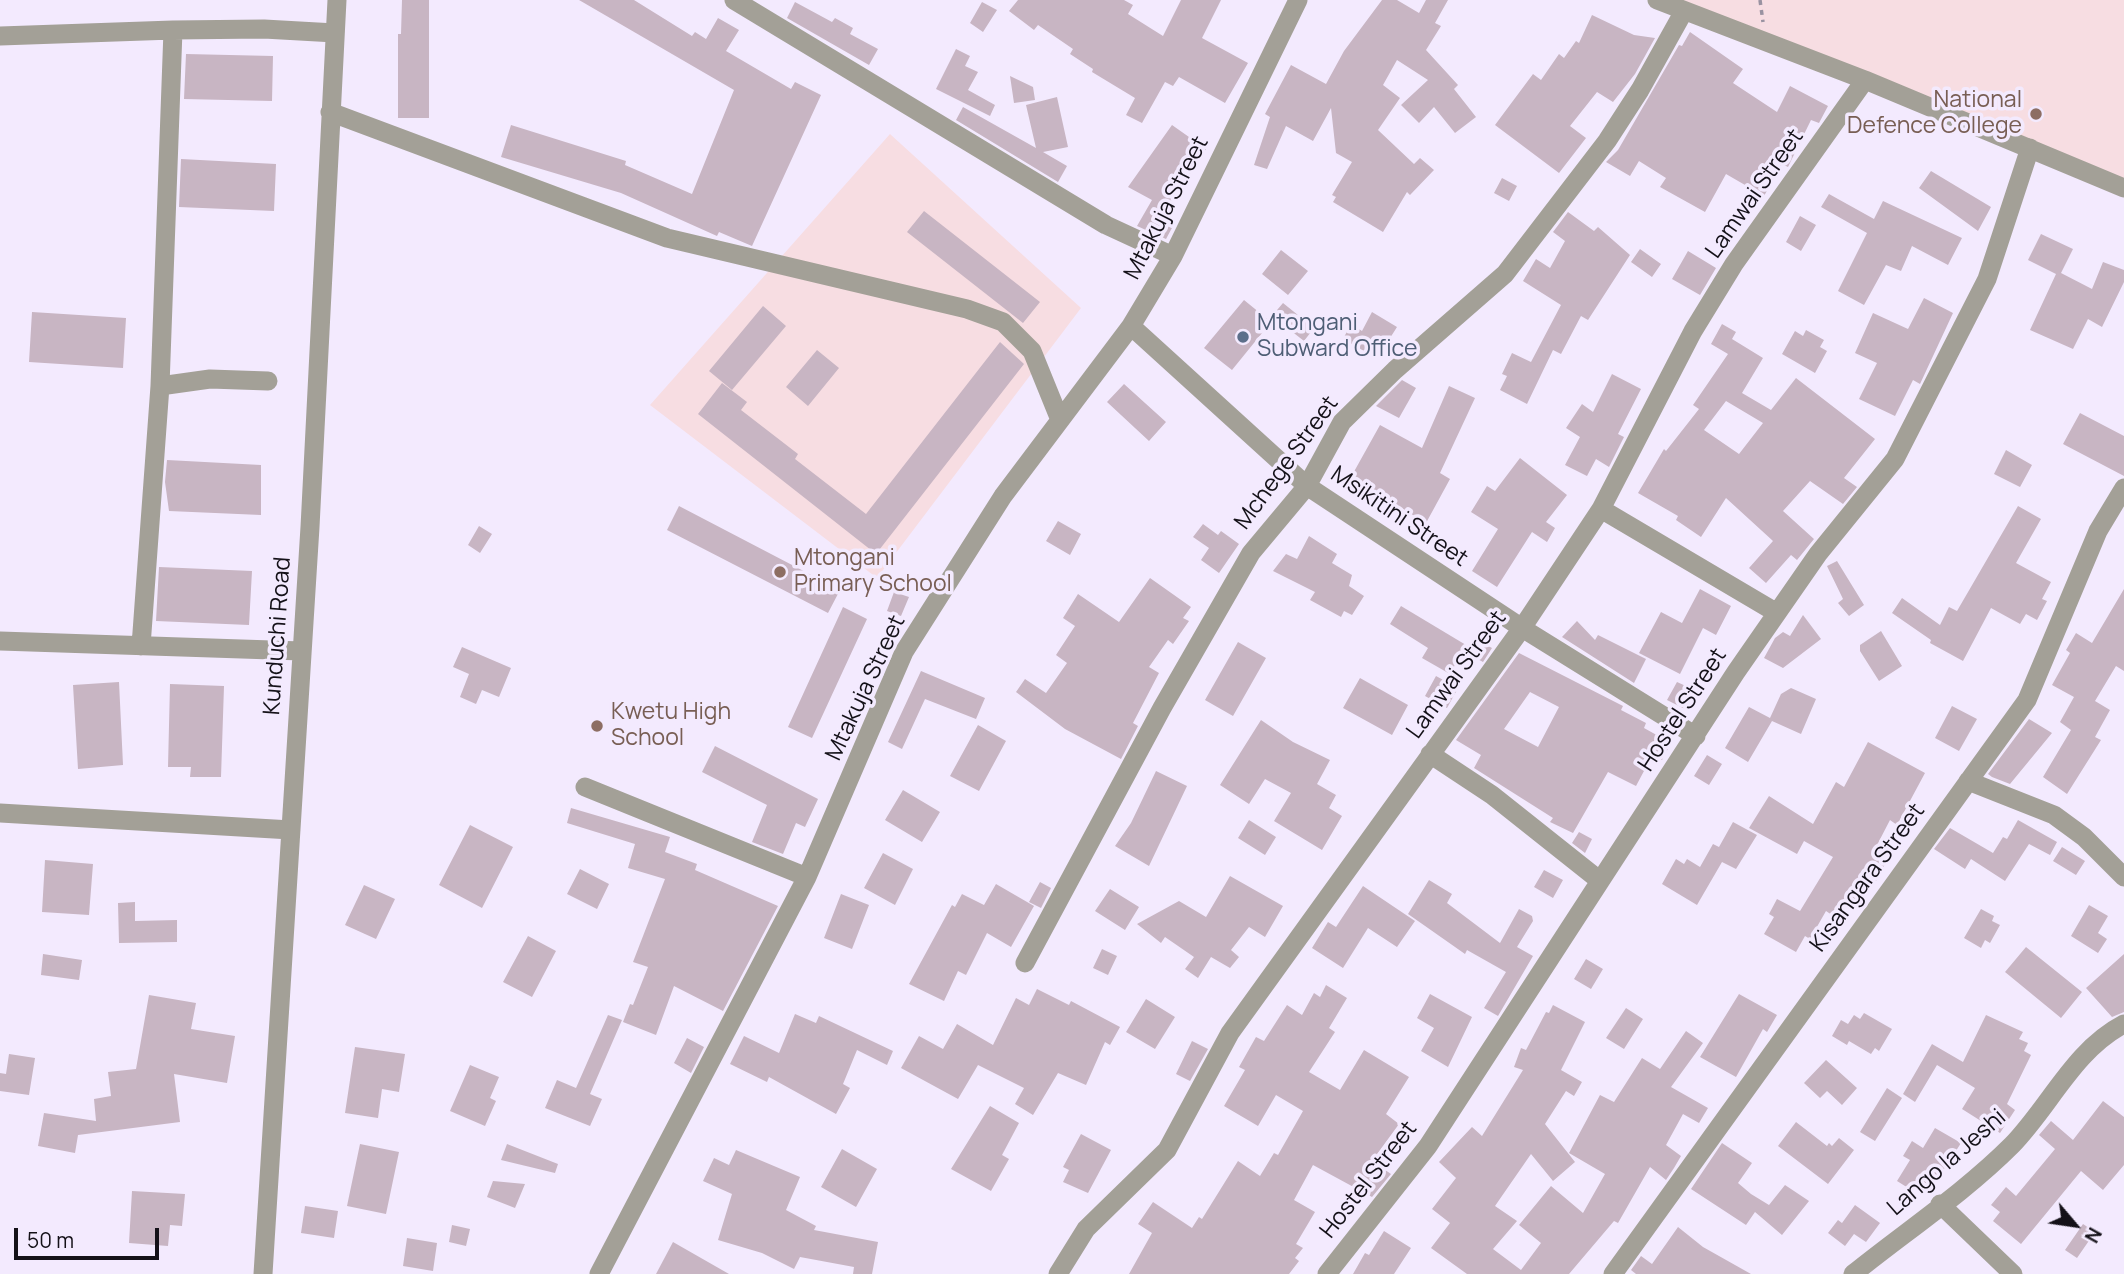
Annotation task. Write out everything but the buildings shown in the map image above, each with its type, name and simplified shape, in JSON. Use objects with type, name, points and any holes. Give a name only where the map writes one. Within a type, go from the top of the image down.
[{"type":"street","name":"Kunduchi Road","points":[[263,1274],[302,651],[337,0]]},
{"type":"street","points":[[734,0],[1105,225],[1173,257]]},
{"type":"street","name":"Mtakuja Street","points":[[599,1274],[807,877],[904,652],[1003,496],[1131,326],[1173,257],[1298,0]]},
{"type":"street","points":[[1657,0],[1866,80],[2124,188]]},
{"type":"street","name":"Mchege Street","points":[[1025,962],[1162,708],[1251,554],[1307,486],[1342,422],[1395,370],[1505,274],[1607,141],[1640,90],[1684,10]]},
{"type":"street","points":[[0,36],[264,29],[335,33]]},
{"type":"street","points":[[141,646],[159,386],[173,30]]},
{"type":"street","name":"Lamwai Street","points":[[1058,1274],[1086,1229],[1167,1150],[1230,1032],[1522,628],[1601,509],[1693,331],[1734,264],[1866,80]]},
{"type":"street","points":[[330,113],[667,238],[967,309],[1003,322],[1032,351],[1060,420]]},
{"type":"street","name":"Hostel Street","points":[[1327,1274],[1428,1146],[1599,880],[1777,613],[1818,554],[1895,459],[1987,279],[2029,148]]},
{"type":"street","name":"Msikitini Street","points":[[1131,326],[1307,486],[1522,628],[1696,736]]},
{"type":"street","points":[[159,386],[210,379],[268,381]]},
{"type":"street","name":"Kisangara Street","points":[[1613,1274],[2026,700],[2098,531],[2124,488]]},
{"type":"street","points":[[1601,509],[1777,613]]},
{"type":"street","points":[[0,641],[302,651]]},
{"type":"street","points":[[1430,754],[1493,795],[1599,880]]},
{"type":"street","points":[[1968,780],[2054,816],[2106,857],[2124,877]]},
{"type":"street","points":[[585,787],[807,877]]},
{"type":"street","points":[[0,813],[291,830]]},
{"type":"street","name":"Lango la Jeshi","points":[[1853,1274],[2012,1144],[2098,1040],[2124,1024]]},
{"type":"street","points":[[1940,1204],[2012,1274]]},
{"type":"shaded area","name":"National Defence College","points":[[1657,0],[2124,0],[2124,188]]},
{"type":"shaded area","points":[[890,134],[1081,308],[877,578],[650,405]]},
{"type":"place","name":"National Defence College","points":[[2036,114]]},
{"type":"place","name":"Mtongani Subward Office","points":[[1243,337]]},
{"type":"place","name":"Mtongani Primary School","points":[[780,572]]},
{"type":"place","name":"Kwetu High School","points":[[597,726]]}]
